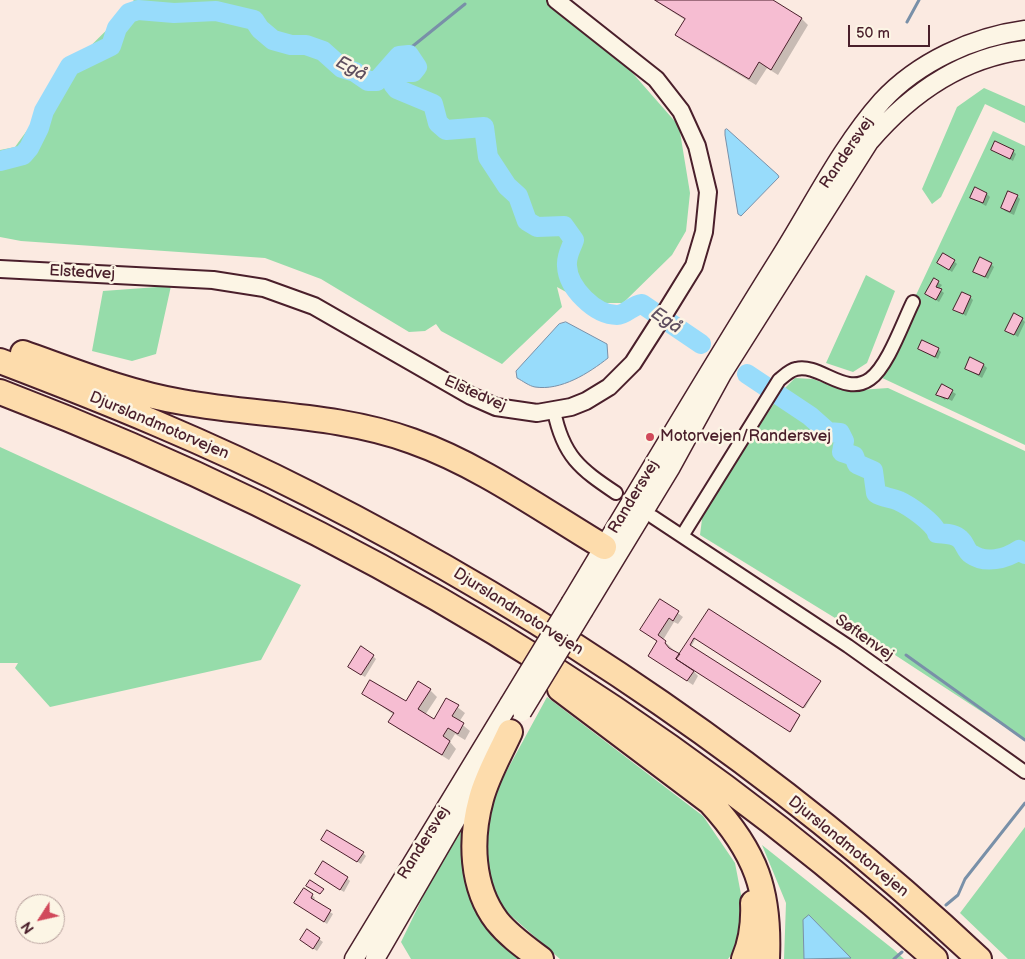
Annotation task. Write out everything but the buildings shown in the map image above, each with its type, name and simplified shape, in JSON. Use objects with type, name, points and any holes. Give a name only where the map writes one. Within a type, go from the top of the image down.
[{"type":"highway","points":[[0,345],[134,390],[179,402],[234,411],[305,417],[366,427],[412,441],[458,460],[610,551]]},
{"type":"highway","name":"Djurslandmotorvejen","points":[[0,361],[171,430],[239,461],[308,494],[480,588],[627,681],[791,799],[876,867],[979,959]]},
{"type":"highway","name":"Djurslandmotorvejen","points":[[0,392],[160,457],[339,542],[452,605],[544,661],[651,732],[771,819],[858,890],[936,959]]},
{"type":"highway","points":[[339,542],[547,680],[710,802],[730,825],[750,855],[763,890],[768,932],[767,959]]},
{"type":"highway","points":[[514,716],[481,799],[475,840],[475,862],[478,883],[487,905],[513,938],[541,959]]},
{"type":"highway","points":[[686,784],[725,828],[742,860],[753,893],[754,923],[750,946],[744,959]]},
{"type":"main road","name":"Randersvej","points":[[367,956],[469,794],[610,551],[709,371],[858,132],[883,101],[914,74],[953,51],[1000,33],[1025,30]]},
{"type":"main road","name":"Randersvej","points":[[610,551],[671,467],[722,374],[869,142],[891,116],[924,89],[984,59],[1025,50]]},
{"type":"main road","name":"Randersvej","points":[[367,956],[514,716]]},
{"type":"street","name":"Elstedvej","points":[[0,269],[213,280],[264,288],[314,306],[471,396],[496,407],[520,412],[554,411],[586,401],[614,384],[633,363],[694,266],[704,232],[708,192],[698,146],[681,111],[656,79],[556,0]]},
{"type":"street","points":[[682,536],[780,380],[796,369],[809,369],[836,381],[858,384],[870,379],[881,368],[913,302]]},
{"type":"street","points":[[554,411],[560,437],[575,463],[616,493]]},
{"type":"street","name":"Søftenvej","points":[[653,517],[848,646],[1025,772]]},
{"type":"green space","points":[[133,0],[547,0],[622,61],[679,126],[690,193],[686,231],[672,255],[623,303],[586,303],[557,287],[562,307],[502,364],[441,331],[436,324],[425,331],[409,332],[321,279],[265,258],[21,241],[0,237],[0,150],[15,147],[36,118],[53,83],[135,2]]},
{"type":"green space","points":[[984,88],[1025,106],[1025,123],[985,104],[941,197],[932,204],[922,189],[957,107]]},
{"type":"green space","points":[[993,131],[1025,146],[1025,445],[878,376]]},
{"type":"green space","points":[[866,275],[895,291],[867,363],[853,372],[826,363]]},
{"type":"green space","points":[[171,286],[156,354],[132,361],[92,351],[103,291]]},
{"type":"green space","points":[[795,378],[813,379],[845,391],[888,388],[1025,451],[1025,740],[892,653],[700,535],[703,511],[783,390]]},
{"type":"green space","points":[[0,447],[301,585],[261,660],[50,707],[15,668],[18,663],[0,663]]},
{"type":"green space","points":[[547,697],[703,816],[735,863],[744,910],[735,950],[728,959],[560,959],[500,906],[490,876],[485,831],[499,785]]},
{"type":"green space","points":[[472,796],[466,860],[533,959],[411,959],[401,942]]},
{"type":"green space","points":[[1025,827],[1025,959],[1008,959],[960,913]]},
{"type":"green space","points":[[762,845],[904,959],[784,959],[786,903]]},
{"type":"water","points":[[727,129],[779,177],[741,216],[738,214],[725,135],[725,130]]},
{"type":"water","points":[[566,322],[607,344],[608,358],[583,375],[565,384],[545,388],[535,387],[517,378],[516,371],[559,324]]},
{"type":"water","points":[[809,915],[851,958],[804,959],[803,920]]},
{"type":"waterway","points":[[907,22],[919,0]]},
{"type":"waterway","points":[[403,54],[465,4]]},
{"type":"waterway","name":"Egå","points":[[0,161],[23,155],[29,148],[39,128],[44,111],[70,66],[111,46],[117,28],[129,13],[138,10],[174,13],[216,11],[254,20],[260,29],[273,40],[291,45],[306,45],[323,51],[342,68],[355,72],[368,81],[377,81],[399,56],[409,55],[417,67],[413,72],[398,72],[394,76],[393,84],[397,89],[433,104],[438,123],[446,130],[484,127],[488,157],[507,186],[518,196],[527,221],[537,227],[564,226],[574,240],[568,256],[567,266],[572,283],[584,299],[600,310],[617,315],[642,304],[701,344]]},
{"type":"waterway","name":"Egå","points":[[747,374],[810,416],[828,432],[840,433],[844,441],[842,452],[854,456],[857,464],[873,471],[876,493],[908,506],[931,524],[937,533],[958,537],[969,553],[983,559],[1002,558],[1019,550],[1025,554]]},
{"type":"waterway","points":[[906,655],[1025,740]]},
{"type":"waterway","points":[[946,905],[958,895],[965,879],[1025,803]]},
{"type":"waterway","points":[[894,959],[902,952]]},
{"type":"place","name":"Motorvejen/Randersvej","points":[[650,437]]}]
